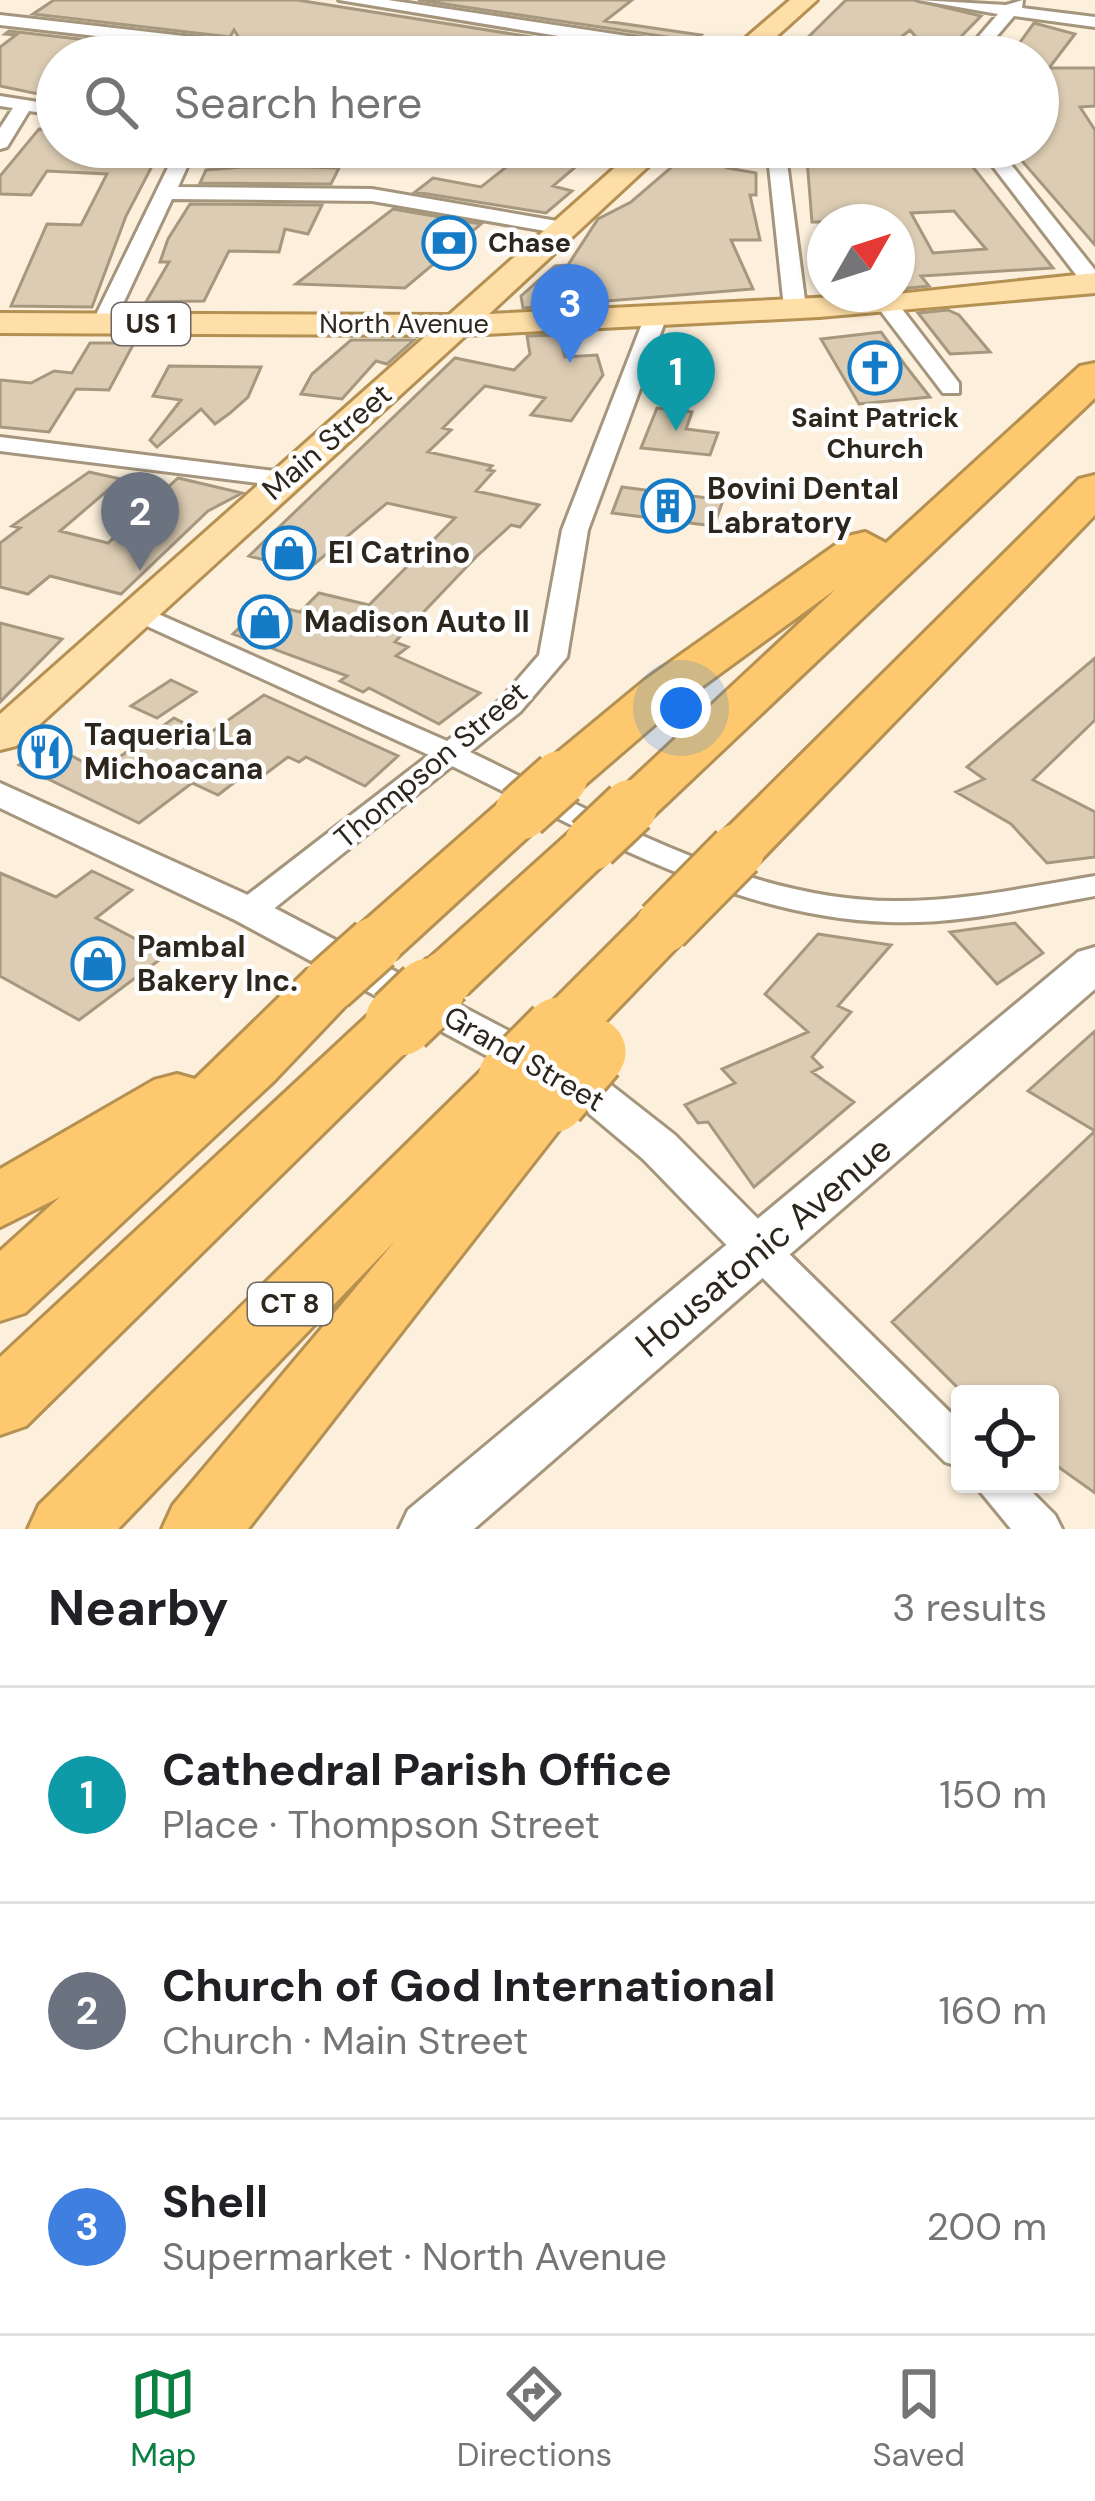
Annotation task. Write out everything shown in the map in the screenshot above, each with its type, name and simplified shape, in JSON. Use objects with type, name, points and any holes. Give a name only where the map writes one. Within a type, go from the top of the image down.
[{"type":"highway","points":[[0,1404],[423,1000],[1095,375]]},
{"type":"highway","points":[[0,1293],[352,965],[663,692],[1040,425]]},
{"type":"highway","points":[[201,1529],[663,926],[1095,488]]},
{"type":"highway","points":[[0,1201],[155,1112],[352,965]]},
{"type":"highway","name":"CT 8","points":[[67,1529],[554,1065]]},
{"type":"main road","points":[[762,36],[805,0]]},
{"type":"main road","points":[[788,36],[829,0]]},
{"type":"main road","name":"Main Street","points":[[0,736],[139,616],[283,479],[462,325],[631,168]]},
{"type":"main road","name":"North Avenue","points":[[915,298],[1095,283]]},
{"type":"main road","name":"North Avenue","points":[[0,323],[462,325],[807,307]]},
{"type":"main road","name":"Housatonic Avenue","points":[[430,1529],[1095,963]]},
{"type":"street","points":[[349,0],[588,36]]},
{"type":"street","points":[[926,0],[1015,6],[1095,22]]},
{"type":"street","points":[[989,36],[1015,6]]},
{"type":"street","points":[[0,20],[135,36]]},
{"type":"street","points":[[0,101],[36,107]]},
{"type":"street","points":[[0,143],[24,105]]},
{"type":"street","points":[[103,323],[179,168]]},
{"type":"street","points":[[778,168],[795,308]]},
{"type":"street","points":[[1004,168],[1095,283]]},
{"type":"street","points":[[169,193],[372,195],[563,228]]},
{"type":"street","points":[[892,312],[951,388]]},
{"type":"street","name":"Thompson Street","points":[[249,911],[510,706],[554,657],[575,530],[656,316]]},
{"type":"street","points":[[0,444],[283,479]]},
{"type":"street","points":[[139,616],[451,754],[677,862],[861,910],[933,910],[1095,886]]},
{"type":"street","name":"Grand Street","points":[[0,794],[249,911],[595,1096],[659,1148],[951,1440]]},
{"type":"street","points":[[1004,1493],[1040,1529]]},
{"type":"building","points":[[54,0],[297,0],[525,36],[238,36],[234,30],[231,36],[221,36],[33,14]]},
{"type":"building","points":[[418,0],[632,0],[605,21],[701,35],[660,36]]},
{"type":"building","points":[[846,0],[914,0],[981,16],[961,36],[915,36],[910,30],[902,36],[809,36]]},
{"type":"building","points":[[1034,23],[1075,34],[1059,55],[1059,36],[1025,36]]},
{"type":"building","points":[[5,34],[53,36],[36,36],[36,94],[0,86],[0,47],[16,35]]},
{"type":"building","points":[[1059,68],[1095,68],[1095,106],[1080,107],[1095,130],[1095,245],[1028,168],[1059,168]]},
{"type":"building","points":[[36,133],[36,168],[151,168],[126,216],[92,307],[11,306],[47,224],[81,225],[107,174],[47,171],[31,195],[0,194],[0,176]]},
{"type":"building","points":[[339,168],[331,184],[200,183],[206,170]]},
{"type":"building","points":[[505,168],[574,168],[553,186],[572,191],[546,213],[415,192],[433,178],[481,187]]},
{"type":"building","points":[[671,168],[756,173],[756,195],[750,195],[760,240],[731,240],[753,289],[523,308],[521,296],[555,266],[568,265],[598,219],[631,202]]},
{"type":"building","points":[[808,168],[974,168],[1053,268],[921,276],[929,286],[915,287],[915,220],[933,253],[986,249],[954,211],[915,213],[915,204],[811,204]]},
{"type":"building","points":[[190,204],[322,205],[308,234],[285,229],[279,252],[229,251],[204,301],[146,302],[169,262],[160,262],[168,239]]},
{"type":"building","points":[[393,209],[481,224],[405,288],[296,284]]},
{"type":"building","points":[[948,310],[959,315],[990,352],[950,354],[918,313]]},
{"type":"building","name":"Saint Patrick Church","points":[[881,332],[930,397],[859,404],[821,339]]},
{"type":"building","points":[[559,335],[565,357],[597,355],[603,375],[571,421],[531,415],[545,398],[485,386],[443,428],[451,430],[428,452],[492,466],[488,470],[494,471],[476,491],[539,505],[520,527],[511,525],[476,557],[395,642],[408,647],[396,656],[480,693],[439,724],[369,688],[363,692],[340,681],[347,676],[233,634],[265,603],[300,612],[319,593],[369,605],[455,518],[387,503],[306,571],[249,556],[455,358],[514,370],[530,354],[527,336]]},
{"type":"building","points":[[351,340],[414,340],[387,364],[376,361],[342,399],[301,394],[312,374]]},
{"type":"building","points":[[90,343],[134,343],[109,390],[76,389],[49,432],[0,427],[0,380],[31,383],[54,371],[72,373]]},
{"type":"building","points":[[169,366],[261,367],[248,397],[230,413],[215,424],[201,409],[157,447],[150,440],[181,400],[153,396]]},
{"type":"building","points":[[657,408],[692,412],[686,429],[718,433],[710,455],[641,448]]},
{"type":"building","points":[[89,472],[121,479],[60,531],[108,543],[178,478],[242,493],[208,511],[121,594],[50,576],[28,594],[0,587],[0,543],[20,528],[12,526]]},
{"type":"building","name":"Bovini Dental Labratory","points":[[622,487],[723,500],[714,526],[612,513]]},
{"type":"building","points":[[0,623],[62,639],[0,702]]},
{"type":"building","points":[[1095,658],[1095,720],[1033,780],[1095,812],[1095,857],[1047,863],[1011,824],[956,792],[984,779],[967,767]]},
{"type":"building","points":[[171,680],[196,692],[157,718],[131,706]]},
{"type":"building","points":[[264,695],[398,756],[365,786],[306,757],[299,762],[288,757],[256,781],[244,775],[218,795],[192,783],[139,823],[19,765],[46,742],[100,771],[174,718],[207,735]]},
{"type":"building","points":[[92,871],[132,890],[96,918],[166,955],[79,1020],[0,976],[0,873],[56,897]]},
{"type":"building","points":[[1015,923],[1043,953],[997,984],[950,932]]},
{"type":"building","points":[[818,934],[891,945],[838,1006],[851,1012],[812,1057],[822,1067],[812,1072],[854,1102],[754,1187],[708,1122],[698,1123],[685,1105],[735,1083],[722,1069],[808,1032],[765,994]]},
{"type":"building","points":[[1095,1031],[1095,1131],[1028,1091]]},
{"type":"building","points":[[1095,1131],[1095,1493],[1059,1467],[1059,1385],[955,1385],[892,1322]]},
{"type":"place","name":"Chase","points":[[449,243]]},
{"type":"place","name":"Shell","points":[[570,363]]},
{"type":"place","name":"Saint Patrick Church","points":[[875,368]]},
{"type":"place","name":"Cathedral Parish Office","points":[[676,431]]},
{"type":"place","name":"Bovini Dental Labratory","points":[[668,506]]},
{"type":"place","name":"El Catrino","points":[[289,553]]},
{"type":"place","name":"Church of God International","points":[[140,571]]},
{"type":"place","name":"Madison Auto II","points":[[265,622]]},
{"type":"place","name":"Taqueria La Michoacana","points":[[45,752]]},
{"type":"place","name":"Pambal Bakery Inc.","points":[[98,964]]}]
